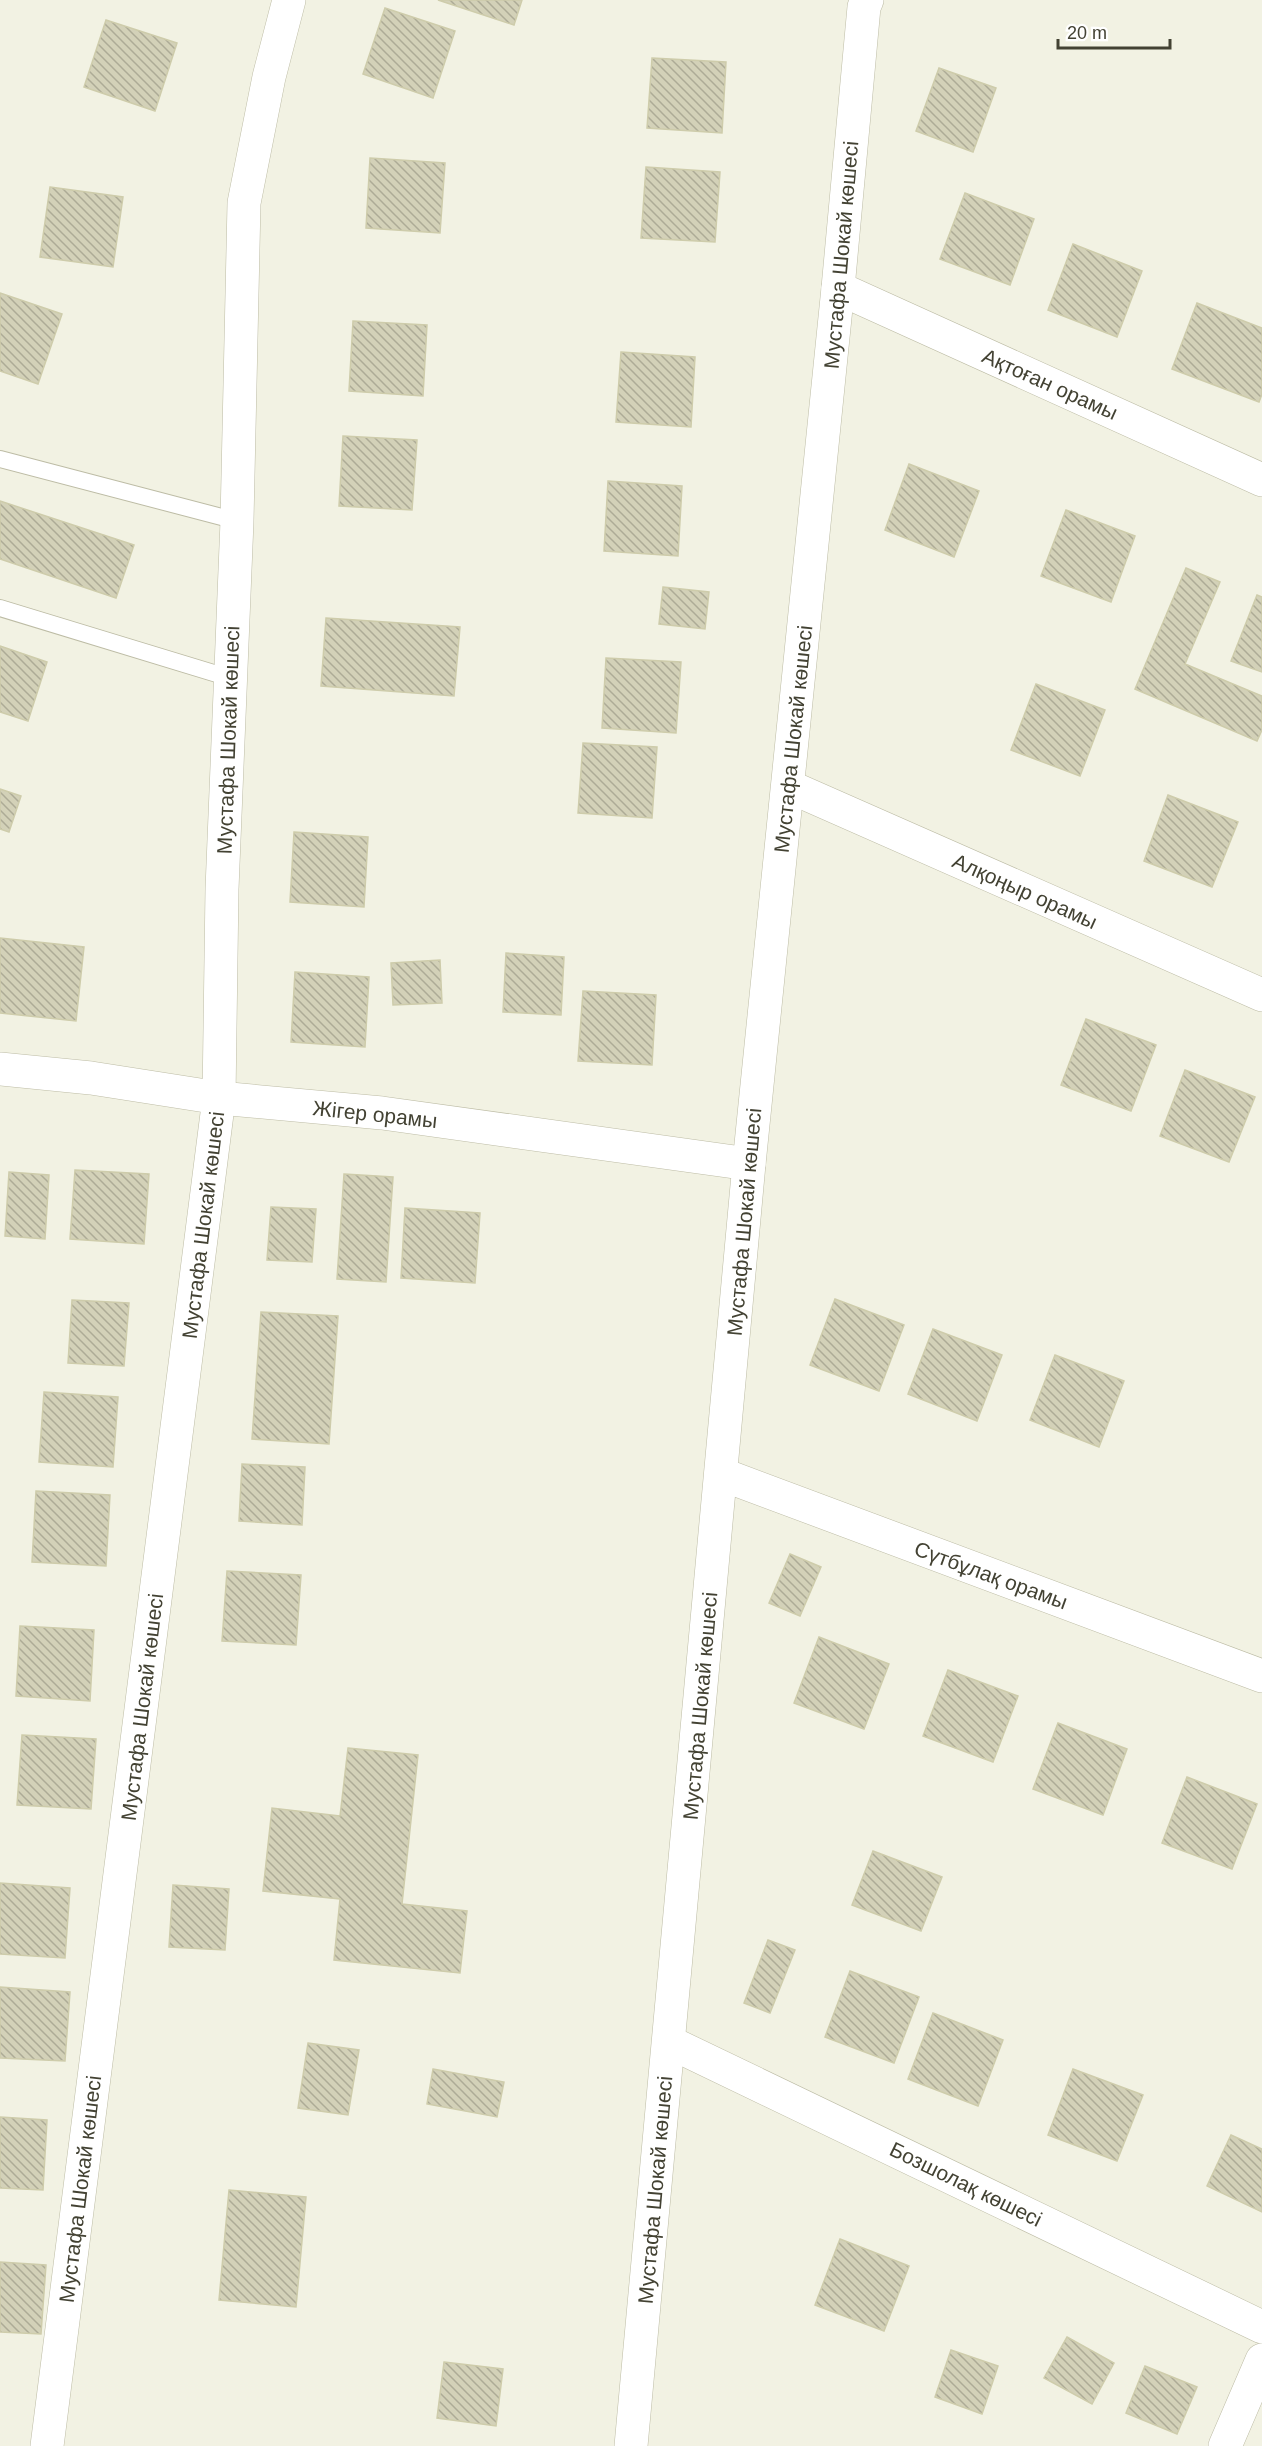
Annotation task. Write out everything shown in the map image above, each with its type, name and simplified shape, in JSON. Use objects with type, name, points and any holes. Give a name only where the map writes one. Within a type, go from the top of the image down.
[{"type":"street","name":"Мустафа Шокай көшесі","points":[[47,2446],[219,1098],[222,889],[237,521],[244,203],[269,77],[289,0]]},
{"type":"street","name":"Мустафа Шокай көшесі","points":[[631,2446],[749,1164],[838,288],[864,8],[867,0]]},
{"type":"street","name":"Ақтоған орамы","points":[[838,288],[1262,480]]},
{"type":"street","name":"Алқоңыр орамы","points":[[788,786],[1262,995]]},
{"type":"street","name":"Жігер орамы","points":[[0,1069],[91,1078],[219,1098],[382,1113],[749,1164]]},
{"type":"street","name":"Cүтбұлақ орамы","points":[[721,1474],[1262,1676]]},
{"type":"street","name":"Бозшолақ көшесі","points":[[669,2042],[1262,2327]]},
{"type":"street","points":[[1225,2446],[1262,2360]]},
{"type":"lane","points":[[0,459],[237,521]]},
{"type":"lane","points":[[0,608],[230,678]]},
{"type":"building","points":[[438,0],[522,0],[514,25]]},
{"type":"building","points":[[385,8],[455,31],[433,98],[363,74]]},
{"type":"building","points":[[106,20],[177,43],[155,111],[84,87]]},
{"type":"building","points":[[652,58],[726,62],[722,133],[647,128]]},
{"type":"building","points":[[939,68],[996,88],[973,152],[916,131]]},
{"type":"building","points":[[370,158],[445,163],[440,233],[366,228]]},
{"type":"building","points":[[646,167],[720,172],[715,242],[641,238]]},
{"type":"building","points":[[50,187],[123,197],[113,267],[40,257]]},
{"type":"building","points":[[965,193],[1034,219],[1010,285],[940,259]]},
{"type":"building","points":[[1073,244],[1142,271],[1117,337],[1048,310]]},
{"type":"building","points":[[0,293],[62,314],[38,384],[0,371]]},
{"type":"building","points":[[1197,303],[1262,328],[1262,394],[1259,402],[1172,369]]},
{"type":"building","points":[[353,321],[427,325],[423,396],[349,391]]},
{"type":"building","points":[[621,352],[695,357],[691,427],[616,422]]},
{"type":"building","points":[[343,436],[417,440],[412,510],[339,506]]},
{"type":"building","points":[[909,464],[979,491],[954,557],[885,530]]},
{"type":"building","points":[[608,481],[682,486],[678,556],[604,551]]},
{"type":"building","points":[[0,501],[134,545],[116,598],[0,559]]},
{"type":"building","points":[[1066,510],[1135,536],[1111,602],[1041,576]]},
{"type":"building","points":[[1186,568],[1220,582],[1185,664],[1262,696],[1262,730],[1257,741],[1135,689]]},
{"type":"building","points":[[663,587],[709,592],[705,629],[659,624]]},
{"type":"building","points":[[1257,595],[1262,597],[1262,672],[1231,661]]},
{"type":"building","points":[[326,618],[460,627],[454,696],[321,686]]},
{"type":"building","points":[[0,646],[47,662],[28,721],[0,712]]},
{"type":"building","points":[[606,658],[681,662],[676,733],[602,728]]},
{"type":"building","points":[[1036,684],[1105,710],[1080,776],[1011,750]]},
{"type":"building","points":[[583,743],[657,747],[652,818],[578,813]]},
{"type":"building","points":[[0,789],[21,796],[9,832],[0,829]]},
{"type":"building","points":[[1168,795],[1238,822],[1212,887],[1144,861]]},
{"type":"building","points":[[294,832],[368,837],[364,907],[290,902]]},
{"type":"building","points":[[0,938],[84,947],[76,1021],[0,1013]]},
{"type":"building","points":[[506,953],[564,957],[561,1015],[503,1012]]},
{"type":"building","points":[[440,960],[442,1003],[393,1005],[391,963]]},
{"type":"building","points":[[295,972],[369,977],[365,1047],[291,1042]]},
{"type":"building","points":[[583,991],[656,995],[652,1065],[578,1061]]},
{"type":"building","points":[[1086,1019],[1156,1045],[1131,1111],[1061,1085]]},
{"type":"building","points":[[1185,1070],[1255,1097],[1229,1162],[1160,1136]]},
{"type":"building","points":[[75,1170],[149,1174],[144,1244],[70,1239]]},
{"type":"building","points":[[9,1172],[49,1175],[45,1239],[5,1236]]},
{"type":"building","points":[[344,1174],[393,1177],[386,1282],[337,1279]]},
{"type":"building","points":[[271,1207],[316,1209],[312,1262],[267,1260]]},
{"type":"building","points":[[405,1208],[480,1213],[475,1283],[401,1278]]},
{"type":"building","points":[[835,1299],[904,1325],[879,1391],[810,1365]]},
{"type":"building","points":[[72,1300],[129,1303],[124,1366],[68,1363]]},
{"type":"building","points":[[261,1312],[338,1316],[329,1444],[252,1439]]},
{"type":"building","points":[[933,1329],[1002,1355],[977,1421],[908,1394]]},
{"type":"building","points":[[1055,1355],[1124,1381],[1099,1447],[1030,1420]]},
{"type":"building","points":[[44,1392],[118,1397],[113,1467],[39,1462]]},
{"type":"building","points":[[242,1464],[305,1467],[302,1525],[239,1521]]},
{"type":"building","points":[[36,1491],[110,1495],[106,1566],[32,1562]]},
{"type":"building","points":[[790,1554],[821,1567],[800,1616],[769,1603]]},
{"type":"building","points":[[227,1571],[301,1575],[296,1645],[222,1641]]},
{"type":"building","points":[[20,1626],[94,1630],[90,1701],[16,1696]]},
{"type":"building","points":[[819,1637],[889,1664],[864,1729],[794,1703]]},
{"type":"building","points":[[948,1670],[1018,1696],[993,1762],[923,1736]]},
{"type":"building","points":[[1058,1723],[1127,1749],[1103,1815],[1033,1789]]},
{"type":"building","points":[[22,1735],[96,1739],[91,1809],[17,1805]]},
{"type":"building","points":[[348,1748],[418,1755],[402,1904],[467,1911],[460,1973],[334,1960],[340,1899],[263,1891],[272,1808],[340,1816]]},
{"type":"building","points":[[1187,1777],[1257,1804],[1232,1869],[1162,1843]]},
{"type":"building","points":[[873,1851],[942,1877],[921,1931],[852,1905]]},
{"type":"building","points":[[0,1883],[70,1888],[65,1958],[0,1954]]},
{"type":"building","points":[[173,1885],[229,1889],[225,1950],[169,1947]]},
{"type":"building","points":[[768,1940],[795,1950],[770,2013],[744,2003]]},
{"type":"building","points":[[850,1971],[919,1997],[894,2063],[825,2037]]},
{"type":"building","points":[[0,1987],[70,1992],[65,2061],[0,2058]]},
{"type":"building","points":[[933,2013],[1003,2040],[978,2106],[908,2079]]},
{"type":"building","points":[[308,2043],[359,2050],[348,2115],[298,2108]]},
{"type":"building","points":[[433,2069],[504,2082],[497,2117],[427,2104]]},
{"type":"building","points":[[1073,2069],[1143,2095],[1117,2161],[1048,2135]]},
{"type":"building","points":[[0,2117],[47,2120],[43,2190],[0,2188]]},
{"type":"building","points":[[1231,2135],[1262,2149],[1262,2212],[1207,2186]]},
{"type":"building","points":[[229,2190],[306,2197],[296,2307],[219,2300]]},
{"type":"building","points":[[840,2239],[909,2266],[884,2331],[815,2305]]},
{"type":"building","points":[[0,2262],[46,2265],[41,2334],[0,2332]]},
{"type":"building","points":[[1067,2337],[1114,2363],[1092,2404],[1044,2378]]},
{"type":"building","points":[[951,2350],[998,2366],[982,2414],[935,2397]]},
{"type":"building","points":[[444,2362],[503,2369],[496,2426],[437,2418]]},
{"type":"building","points":[[1145,2366],[1197,2387],[1177,2434],[1126,2413]]}]
